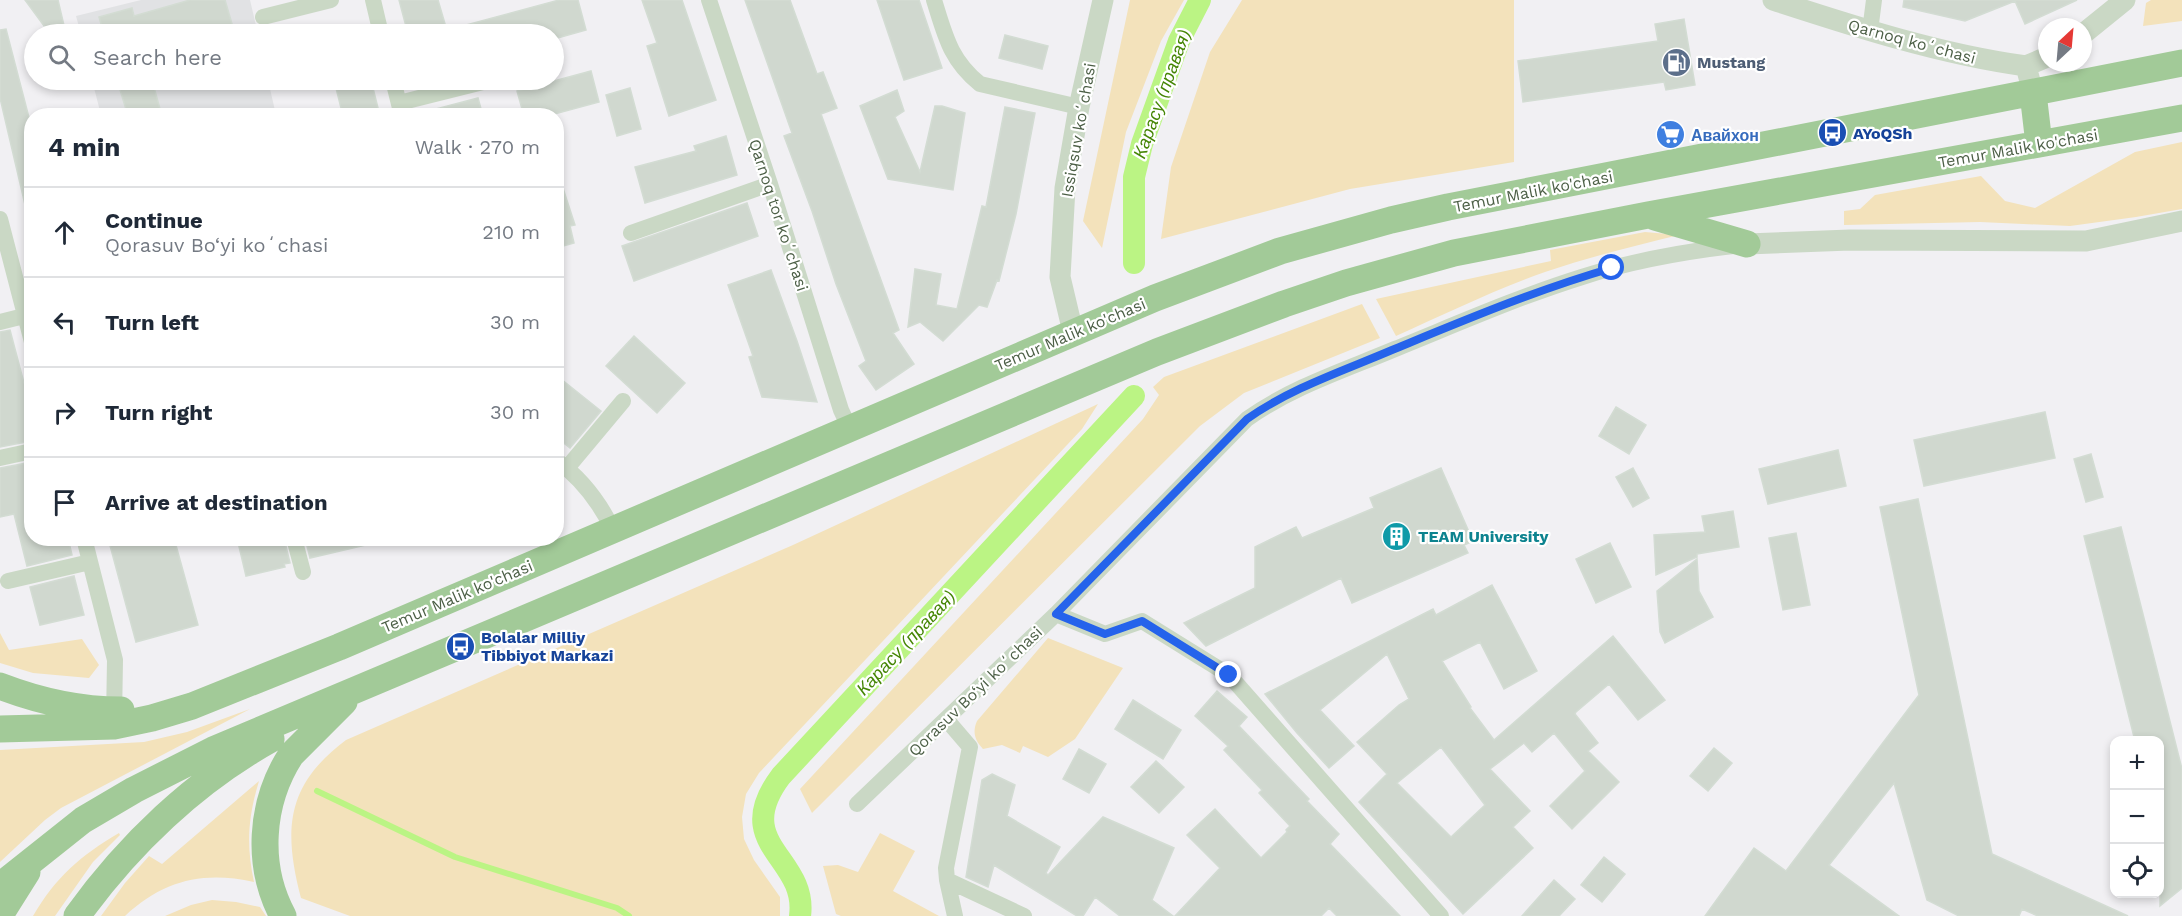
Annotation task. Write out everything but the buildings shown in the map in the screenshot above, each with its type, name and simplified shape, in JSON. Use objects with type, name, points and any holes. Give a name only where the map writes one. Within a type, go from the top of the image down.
[{"type":"highway","name":"Temur Malik ko'chasi","points":[[114,718],[231,691],[1113,315],[1280,251],[1414,215],[2182,63]]},
{"type":"highway","points":[[2033,93],[2039,144]]},
{"type":"highway","name":"Temur Malik ko'chasi","points":[[358,689],[1157,352],[1284,304],[1399,267],[1454,253],[1648,215],[2182,118]]},
{"type":"highway","points":[[1648,215],[1747,244]]},
{"type":"highway","points":[[0,686],[34,698],[114,718]]},
{"type":"highway","points":[[0,885],[48,845],[108,804],[213,750],[358,689]]},
{"type":"highway","points":[[77,916],[116,865],[177,806],[257,746],[358,689]]},
{"type":"highway","points":[[283,916],[275,898],[266,864],[265,829],[271,798],[284,765],[297,747],[358,689]]},
{"type":"highway","points":[[0,729],[114,718]]},
{"type":"highway","points":[[0,915],[29,868],[48,845]]},
{"type":"street","points":[[263,17],[331,0]]},
{"type":"street","points":[[372,0],[378,24]]},
{"type":"street","name":"Qarnoq tor koʻchasi","points":[[709,0],[841,410],[850,429]]},
{"type":"street","points":[[934,0],[951,51],[968,74],[980,84],[1079,107]]},
{"type":"street","name":"Issiqsuv koʻchasi","points":[[1073,332],[1060,278],[1065,188],[1079,107],[1103,0]]},
{"type":"street","name":"Qarnoq koʻchasi","points":[[1773,0],[1870,31],[1984,60],[2026,66]]},
{"type":"street","points":[[1870,31],[1874,0]]},
{"type":"street","points":[[2092,27],[2125,0]]},
{"type":"street","points":[[2033,93],[2026,66],[2038,61]]},
{"type":"street","points":[[396,90],[401,108]]},
{"type":"street","points":[[404,108],[460,90]]},
{"type":"street","points":[[631,233],[770,184]]},
{"type":"street","points":[[0,219],[24,316],[0,322]]},
{"type":"street","points":[[1747,244],[1850,240],[2086,241],[2182,221]]},
{"type":"street","name":"Qorasuv Bo‘yi koʻchasi","points":[[857,804],[1056,614],[1247,419],[1272,403],[1302,387],[1485,311],[1583,276],[1641,261],[1747,244]]},
{"type":"street","points":[[564,462],[623,401]]},
{"type":"street","points":[[0,458],[24,453]]},
{"type":"street","points":[[564,466],[601,506],[613,530]]},
{"type":"street","points":[[86,546],[115,660],[114,718]]},
{"type":"street","points":[[296,546],[303,572]]},
{"type":"street","points":[[8,581],[90,562]]},
{"type":"street","points":[[1056,614],[1105,634],[1142,621],[1229,675],[1441,916]]},
{"type":"street","points":[[946,719],[970,747],[946,868],[956,916]]},
{"type":"street","points":[[947,880],[1024,916]]},
{"type":"shaded area","points":[[141,0],[250,0],[256,24],[78,24],[76,16]]},
{"type":"shaded area","points":[[1130,0],[1184,0],[1161,41],[1126,132],[1102,248],[1083,221]]},
{"type":"shaded area","points":[[1242,0],[1514,0],[1514,162],[1350,189],[1161,239],[1171,167],[1210,52]]},
{"type":"shaded area","points":[[2151,0],[2182,0],[2182,21],[2143,26],[2146,3]]},
{"type":"shaded area","points":[[95,90],[270,90],[274,108],[99,108]]},
{"type":"shaded area","points":[[2182,142],[2182,209],[2070,226],[1980,222],[1844,225],[1844,211],[1860,209],[1875,195],[1981,176],[2005,201],[2035,208],[2135,152]]},
{"type":"shaded area","points":[[1645,232],[1679,235],[1545,272],[1488,294],[1396,336],[1376,299],[1551,261],[1550,250]]},
{"type":"shaded area","points":[[1362,304],[1380,338],[1244,393],[1200,426],[812,813],[800,789],[1143,419],[1159,395],[1153,387],[1164,377]]},
{"type":"shaded area","points":[[1098,404],[1082,429],[759,773],[746,794],[742,817],[744,839],[754,860],[780,897],[780,916],[350,916],[301,898],[292,851],[294,810],[311,774],[346,740],[793,545]]},
{"type":"shaded area","points":[[0,633],[9,650],[82,639],[99,665],[89,678],[33,673],[0,663]]},
{"type":"shaded area","points":[[1048,638],[1123,668],[1075,739],[1048,757],[1023,746],[1020,753],[1002,745],[983,749],[975,736],[977,721]]},
{"type":"shaded area","points":[[250,709],[61,808],[0,862],[0,750],[144,742],[187,732]]},
{"type":"shaded area","points":[[259,781],[249,831],[254,882],[218,878],[185,881],[154,894],[125,916],[101,916],[125,883],[149,856],[162,864]]},
{"type":"shaded area","points":[[119,833],[120,835],[93,862],[55,916],[33,916],[70,868],[92,850]]},
{"type":"shaded area","points":[[880,833],[915,851],[893,891],[939,916],[841,916],[836,914],[823,866],[838,865],[858,872]]},
{"type":"shaded area","points":[[212,900],[260,907],[266,916],[165,916],[191,905]]},
{"type":"waterway","name":"Карасу (правая)","points":[[1134,263],[1134,177],[1142,144],[1179,41],[1200,0]]},
{"type":"waterway","name":"Карасу (правая)","points":[[800,916],[799,896],[793,879],[766,835],[763,819],[767,799],[781,776],[1134,396]]},
{"type":"waterway","points":[[317,791],[455,857],[617,908],[629,916]]},
{"type":"place","name":"Mustang","points":[[1676,62]]},
{"type":"place","name":"AYoQSh","points":[[1832,133]]},
{"type":"place","name":"Авайхон","points":[[1670,135]]},
{"type":"place","name":"TEAM University","points":[[1397,536]]},
{"type":"place","name":"Bolalar Milliy Tibbiyot Markazi","points":[[460,646]]},
{"type":"route","points":[[1229,675],[1142,621],[1105,634],[1056,614],[1247,419],[1272,403],[1302,387],[1485,311],[1612,268]]}]
